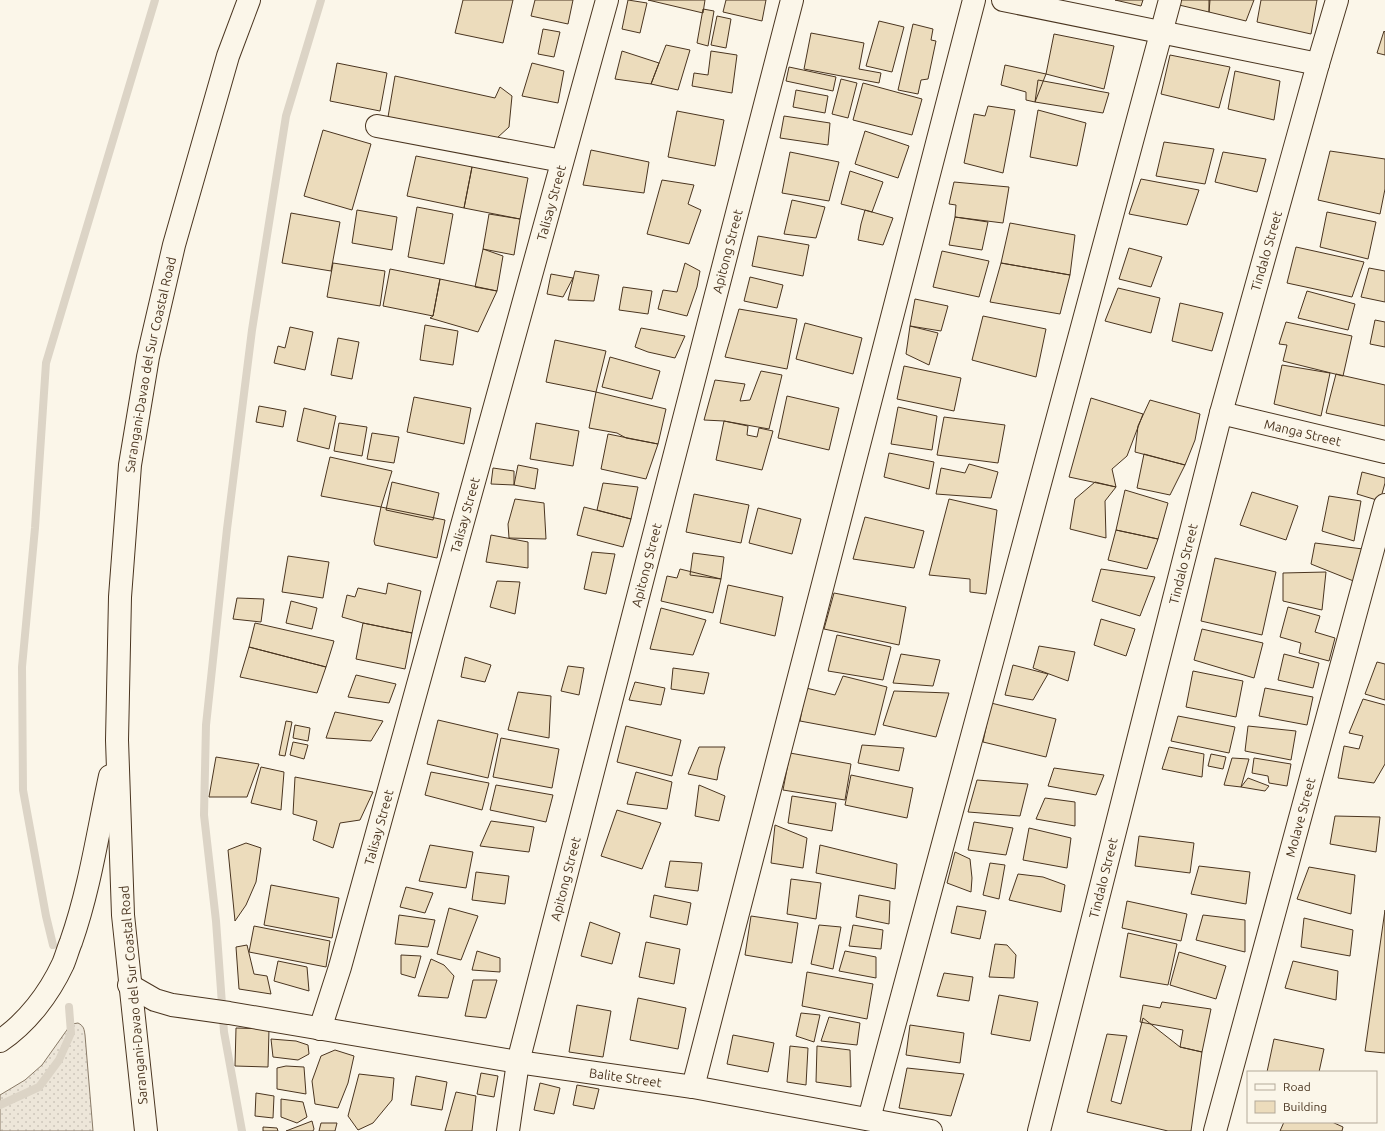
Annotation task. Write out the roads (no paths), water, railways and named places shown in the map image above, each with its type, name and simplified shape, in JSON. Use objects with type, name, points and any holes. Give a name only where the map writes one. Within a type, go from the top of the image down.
[{"type":"street","name":"Sarangani-Davao del Sur Coastal Road","points":[[146,1131],[129,985],[123,915],[117,740],[120,597],[130,465],[148,357],[174,245],[228,56],[248,0]]},
{"type":"street","name":"Talisay Street","points":[[320,1029],[340,966],[607,0]]},
{"type":"street","name":"Apitong Street","points":[[508,1131],[518,1062],[792,0]]},
{"type":"street","points":[[693,1087],[974,0]]},
{"type":"street","points":[[1003,0],[1318,64]]},
{"type":"street","points":[[869,1119],[1170,0]]},
{"type":"street","name":"Tindalo Street","points":[[1040,1131],[1221,414],[1337,0]]},
{"type":"street","points":[[377,126],[562,161]]},
{"type":"street","name":"Manga Street","points":[[1221,414],[1385,452]]},
{"type":"street","name":"Molave Street","points":[[1215,1131],[1385,505]]},
{"type":"street","name":"Sarangani-Davao del Sur Coastal Road","points":[[0,1041],[14,1032],[42,1001],[63,965],[77,924],[87,886],[117,740]]},
{"type":"street","name":"Balite Street","points":[[129,985],[155,1000],[172,1005],[518,1062],[693,1087],[869,1119],[899,1128],[931,1131]]},
{"type":"waterway","points":[[53,945],[46,916],[23,790],[22,667],[35,528],[46,363],[155,0]]},
{"type":"waterway","points":[[242,1131],[224,1032],[216,921],[204,815],[206,725],[227,529],[252,330],[286,116],[321,0]]},
{"type":"waterway","points":[[0,1105],[39,1087],[59,1060],[71,1033],[69,1007]]}]
